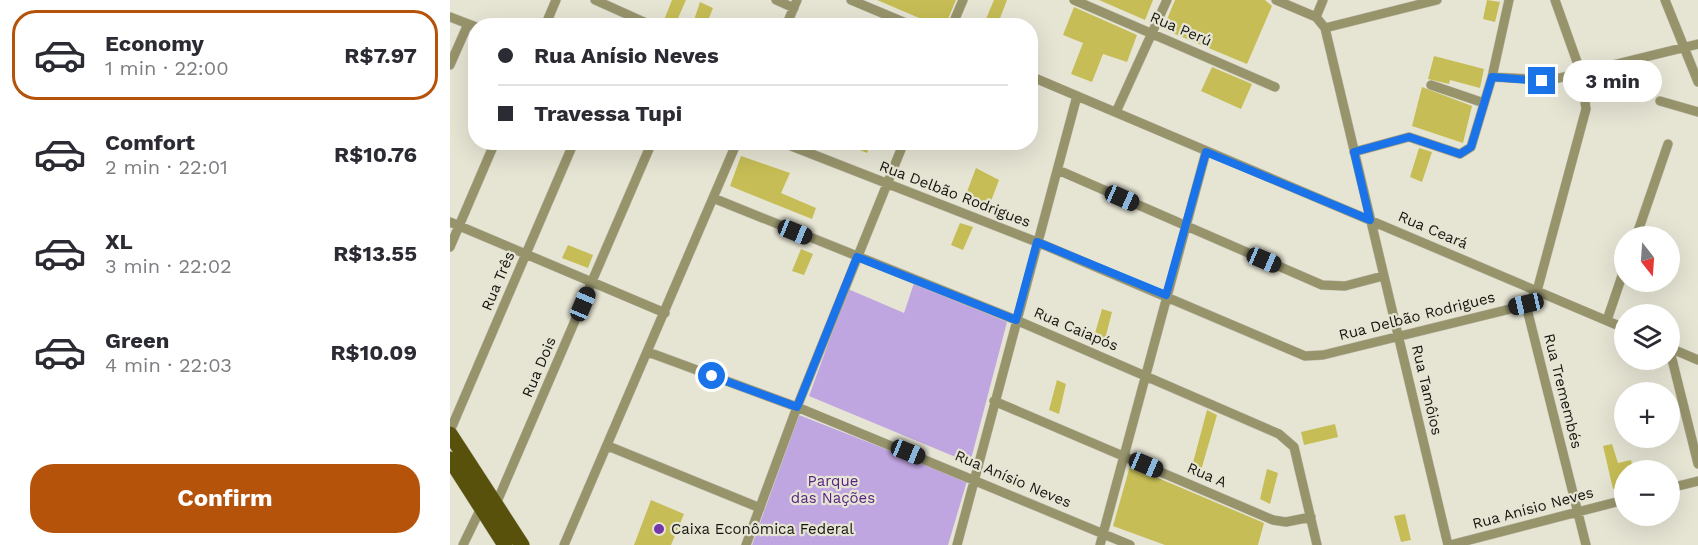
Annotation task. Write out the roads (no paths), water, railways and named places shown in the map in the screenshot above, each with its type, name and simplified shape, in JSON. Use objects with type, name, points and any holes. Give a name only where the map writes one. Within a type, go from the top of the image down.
[{"type":"main road","points":[[450,432],[505,545]]},
{"type":"main road","points":[[450,459],[522,545]]},
{"type":"street","points":[[548,18],[556,0]]},
{"type":"street","points":[[595,0],[635,18]]},
{"type":"street","points":[[776,0],[795,4],[789,18]]},
{"type":"street","points":[[851,0],[894,18]]},
{"type":"street","points":[[955,18],[963,0]]},
{"type":"street","name":"Rua Perú","points":[[1074,0],[1275,87]]},
{"type":"street","points":[[1116,112],[1167,0]]},
{"type":"street","points":[[1276,0],[1316,17],[1323,0]]},
{"type":"street","points":[[1325,28],[1437,0]]},
{"type":"street","points":[[1354,152],[1409,137],[1460,154],[1471,147],[1492,77],[1509,0]]},
{"type":"street","points":[[1526,304],[1537,291],[1585,120],[1586,99],[1581,73],[1555,0]]},
{"type":"street","points":[[1665,0],[1698,82]]},
{"type":"street","points":[[450,16],[468,24]]},
{"type":"street","name":"Rua Tamôios","points":[[1316,17],[1325,28],[1449,545]]},
{"type":"street","points":[[450,64],[468,33]]},
{"type":"street","points":[[1492,77],[1542,81],[1698,44]]},
{"type":"street","name":"Rua Ceará","points":[[1038,79],[1614,323]]},
{"type":"street","points":[[1431,85],[1484,103]]},
{"type":"street","points":[[957,545],[1077,96]]},
{"type":"street","points":[[1660,101],[1698,112]]},
{"type":"street","points":[[1640,226],[1668,144]]},
{"type":"street","points":[[450,247],[454,224],[491,150]]},
{"type":"street","name":"Rua Três","points":[[450,432],[571,150]]},
{"type":"street","name":"Rua Dois","points":[[463,545],[488,506],[591,284],[649,150]]},
{"type":"street","points":[[564,545],[734,150]]},
{"type":"street","name":"Rua Delbão Rodrigues","points":[[802,150],[1037,242],[1305,356],[1323,356],[1526,304]]},
{"type":"street","points":[[746,545],[797,407],[901,150]]},
{"type":"street","points":[[1100,545],[1206,152]]},
{"type":"street","points":[[1058,170],[1322,285],[1345,286],[1383,276]]},
{"type":"street","name":"Rua Caiapós","points":[[713,198],[1016,320],[1288,440],[1294,447],[1317,545]]},
{"type":"street","points":[[454,224],[591,284],[665,313]]},
{"type":"street","points":[[1607,320],[1617,292]]},
{"type":"street","name":"Rua Tremembés","points":[[1526,304],[1586,545]]},
{"type":"street","name":"Rua Anísio Neves","points":[[648,352],[797,407],[974,478],[1130,545]]},
{"type":"street","points":[[1680,353],[1698,360]]},
{"type":"street","points":[[1675,370],[1698,464]]},
{"type":"street","name":"Rua A","points":[[994,401],[1273,520],[1286,522],[1311,517]]},
{"type":"street","points":[[608,446],[760,508]]},
{"type":"street","points":[[1680,486],[1698,481]]},
{"type":"street","name":"Rua Anísio Neves","points":[[1449,545],[1614,503]]},
{"type":"place","name":"Caixa Econômica Federal","points":[[659,529]]},
{"type":"park label","name":"Parque das Nações","points":[[833,490]]}]
